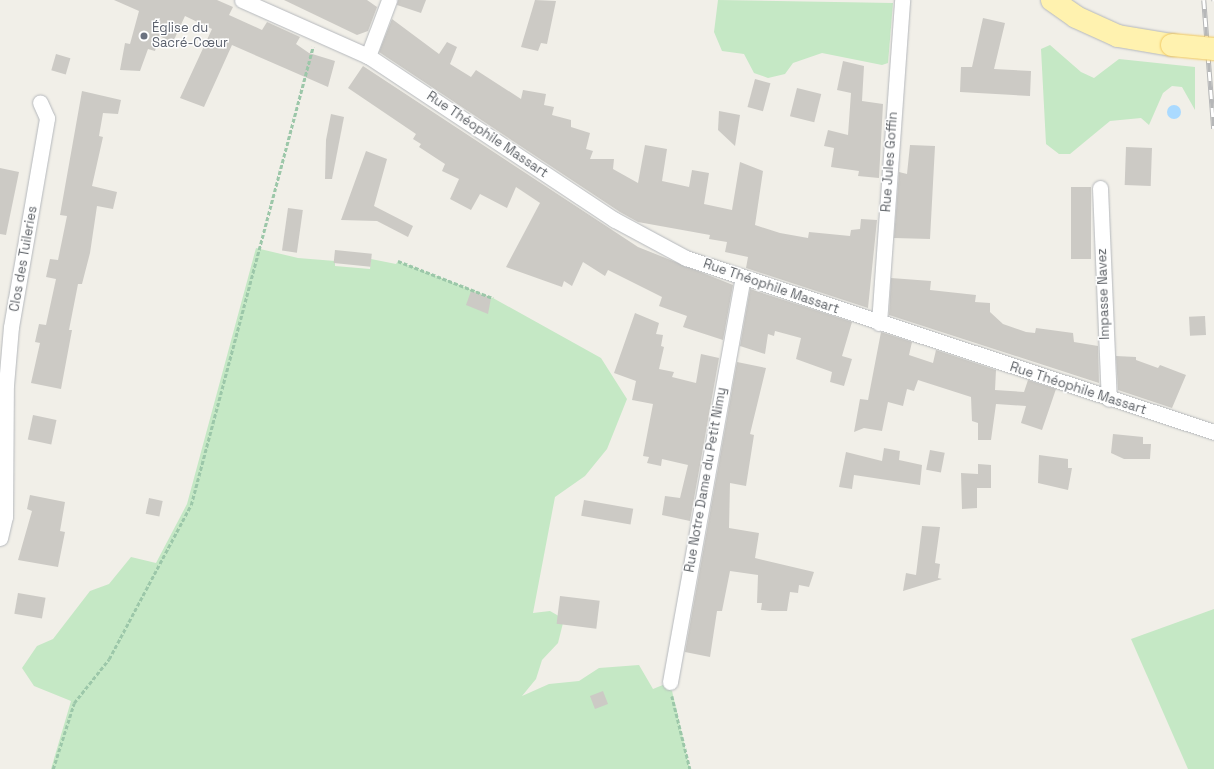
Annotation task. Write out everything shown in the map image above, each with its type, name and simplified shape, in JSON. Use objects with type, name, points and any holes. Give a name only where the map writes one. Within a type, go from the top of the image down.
[{"type":"main road","points":[[1052,0],[1076,17],[1118,36],[1172,46],[1214,49]]},
{"type":"street","name":"Rue Théophile Massart","points":[[242,0],[368,56],[652,242],[743,278],[1109,399],[1214,432]]},
{"type":"street","points":[[368,56],[389,0]]},
{"type":"street","name":"Rue Jules Goffin","points":[[879,323],[902,0]]},
{"type":"street","name":"Clos des Tuileries","points":[[0,538],[5,517],[6,385],[11,327],[47,125],[40,102]]},
{"type":"street","name":"Impasse Navez","points":[[1100,188],[1109,399]]},
{"type":"street","name":"Rue Notre Dame du Petit Nimy","points":[[670,682],[743,278]]},
{"type":"path","points":[[53,769],[74,703],[109,659],[191,505],[317,33]]},
{"type":"path","points":[[398,261],[493,298]]},
{"type":"path","points":[[670,682],[690,769]]},
{"type":"green space","points":[[718,0],[893,3],[888,63],[882,65],[822,53],[793,63],[785,74],[768,78],[754,73],[744,54],[722,51],[714,32]]},
{"type":"green space","points":[[1050,45],[1081,72],[1094,78],[1119,59],[1195,67],[1195,110],[1182,87],[1172,86],[1163,93],[1149,125],[1141,118],[1110,121],[1070,154],[1059,154],[1046,144],[1041,49]]},
{"type":"green space","points":[[256,248],[298,258],[335,261],[335,266],[370,269],[371,259],[396,264],[398,261],[493,298],[601,358],[627,399],[607,449],[585,476],[555,497],[533,613],[550,611],[564,619],[558,643],[542,660],[536,679],[522,696],[549,684],[579,681],[599,668],[639,665],[653,689],[670,682],[690,769],[51,769],[71,701],[34,686],[22,668],[37,646],[53,639],[90,591],[109,584],[131,557],[156,563],[187,504]]},
{"type":"green space","points":[[1214,609],[1214,769],[1188,769],[1131,639]]},
{"type":"water","points":[[1171,105],[1177,105],[1181,109],[1181,115],[1177,119],[1171,119],[1167,115],[1167,109]]},
{"type":"building","points":[[114,0],[217,0],[233,7],[229,15],[262,30],[267,22],[300,37],[296,44],[309,53],[335,61],[328,87],[232,45],[204,107],[180,98],[212,29],[185,16],[173,42],[159,36],[155,51],[148,49],[140,71],[120,70],[125,43],[130,44],[139,11]]},
{"type":"building","points":[[284,0],[367,0],[377,7],[368,31],[357,35]]},
{"type":"building","points":[[398,0],[426,0],[421,13],[397,5]]},
{"type":"building","points":[[535,0],[556,1],[547,44],[541,43],[538,51],[521,47]]},
{"type":"building","points":[[983,18],[1005,23],[994,69],[1031,71],[1030,96],[960,92],[961,67],[972,67]]},
{"type":"building","points":[[392,19],[439,54],[447,42],[457,47],[450,64],[471,77],[476,70],[521,99],[523,90],[546,94],[544,105],[554,107],[552,115],[571,120],[571,127],[590,133],[586,149],[593,151],[590,159],[614,159],[613,169],[638,183],[645,145],[667,149],[662,181],[689,187],[692,170],[709,173],[704,204],[732,210],[740,162],[763,171],[755,225],[780,233],[808,238],[809,232],[850,236],[851,230],[860,229],[861,219],[877,220],[868,308],[746,268],[748,257],[725,252],[727,242],[709,239],[710,235],[638,222],[620,212],[379,52]]},
{"type":"building","points":[[56,54],[70,58],[66,74],[51,70]]},
{"type":"building","points":[[843,61],[864,66],[862,101],[883,104],[879,178],[858,176],[859,171],[831,167],[834,148],[824,146],[828,130],[848,135],[851,93],[837,90]]},
{"type":"building","points":[[363,66],[638,247],[733,285],[723,340],[683,327],[687,316],[659,306],[662,297],[608,270],[605,276],[583,262],[572,286],[564,281],[562,287],[506,267],[540,203],[516,187],[507,208],[480,194],[471,210],[450,199],[459,179],[442,171],[445,164],[419,147],[421,144],[413,139],[416,134],[348,88]]},
{"type":"building","points":[[755,79],[770,83],[763,111],[747,107]]},
{"type":"building","points":[[797,88],[821,94],[814,122],[790,116]]},
{"type":"building","points":[[82,91],[121,100],[118,114],[103,113],[99,136],[103,137],[92,186],[117,192],[113,209],[97,206],[90,253],[82,284],[78,284],[69,330],[72,330],[61,389],[31,383],[40,343],[35,342],[39,324],[46,325],[56,279],[46,277],[50,259],[58,260],[67,216],[60,215]]},
{"type":"building","points":[[719,111],[740,115],[735,146],[718,130]]},
{"type":"building","points":[[331,114],[344,117],[332,179],[325,179],[326,140]]},
{"type":"building","points":[[910,145],[935,146],[930,239],[894,238],[899,172],[907,174]]},
{"type":"building","points":[[1126,147],[1152,148],[1151,186],[1125,185]]},
{"type":"building","points":[[366,151],[387,159],[374,206],[413,226],[408,237],[377,221],[341,220]]},
{"type":"building","points":[[0,168],[19,172],[6,235],[0,234]]},
{"type":"building","points":[[1071,187],[1091,187],[1091,259],[1071,259]]},
{"type":"building","points":[[288,208],[303,210],[297,253],[282,251]]},
{"type":"building","points":[[335,250],[372,254],[370,267],[334,263]]},
{"type":"building","points":[[891,278],[931,281],[930,290],[976,295],[975,302],[990,303],[990,312],[1003,324],[1026,332],[1035,333],[1036,328],[1073,333],[1074,342],[1098,346],[1099,383],[889,315]]},
{"type":"building","points":[[750,289],[852,322],[842,356],[852,359],[844,386],[830,382],[832,372],[796,359],[801,338],[775,331],[774,336],[768,334],[765,354],[740,346]]},
{"type":"building","points":[[471,291],[491,298],[488,314],[466,305]]},
{"type":"building","points":[[635,313],[659,323],[656,334],[663,335],[661,346],[664,347],[659,369],[674,372],[672,377],[696,383],[701,354],[719,358],[690,521],[662,515],[665,496],[680,498],[688,465],[662,459],[661,466],[647,463],[649,457],[643,456],[653,404],[632,400],[636,381],[614,373]]},
{"type":"building","points":[[1205,316],[1206,335],[1190,336],[1189,317]]},
{"type":"building","points":[[881,332],[912,342],[909,355],[933,363],[936,350],[996,370],[995,390],[1024,392],[1028,380],[1056,389],[1042,430],[1021,423],[1026,406],[996,404],[991,440],[978,440],[978,423],[972,421],[971,397],[918,380],[914,391],[907,389],[903,406],[888,402],[882,431],[864,428],[854,432],[860,399],[868,400]]},
{"type":"building","points":[[1116,356],[1136,357],[1136,360],[1158,368],[1160,365],[1186,375],[1172,408],[1118,390]]},
{"type":"building","points":[[737,362],[766,368],[750,434],[754,435],[746,486],[730,483],[729,528],[759,533],[755,558],[814,572],[809,587],[799,585],[798,593],[790,592],[787,611],[770,611],[761,610],[762,603],[757,603],[758,575],[730,571],[722,611],[717,611],[710,657],[685,652]]},
{"type":"building","points":[[33,415],[56,420],[51,444],[28,439]]},
{"type":"building","points":[[1113,434],[1143,437],[1143,444],[1151,444],[1150,459],[1124,459],[1111,453]]},
{"type":"building","points":[[884,448],[900,451],[899,460],[922,465],[920,485],[854,475],[852,489],[839,487],[846,452],[882,461]]},
{"type":"building","points":[[930,450],[945,453],[941,472],[926,470]]},
{"type":"building","points":[[1039,455],[1068,459],[1068,468],[1072,468],[1068,490],[1038,483]]},
{"type":"building","points":[[978,464],[991,465],[991,488],[977,488],[977,508],[962,509],[961,473],[978,474]]},
{"type":"building","points":[[30,495],[65,502],[60,531],[65,532],[58,567],[18,560],[32,511],[27,509]]},
{"type":"building","points":[[149,498],[163,501],[159,517],[146,514]]},
{"type":"building","points":[[584,500],[633,509],[630,524],[581,516]]},
{"type":"building","points":[[922,526],[940,527],[935,563],[940,564],[938,578],[942,579],[903,591],[906,573],[916,575]]},
{"type":"building","points":[[18,593],[46,598],[42,619],[14,614]]},
{"type":"building","points":[[560,596],[600,601],[596,629],[557,624]]},
{"type":"building","points":[[603,691],[608,704],[595,709],[590,696]]},
{"type":"railway","points":[[1204,0],[1214,129]]},
{"type":"place","name":"Église du Sacré-Cœur","points":[[144,36]]}]
